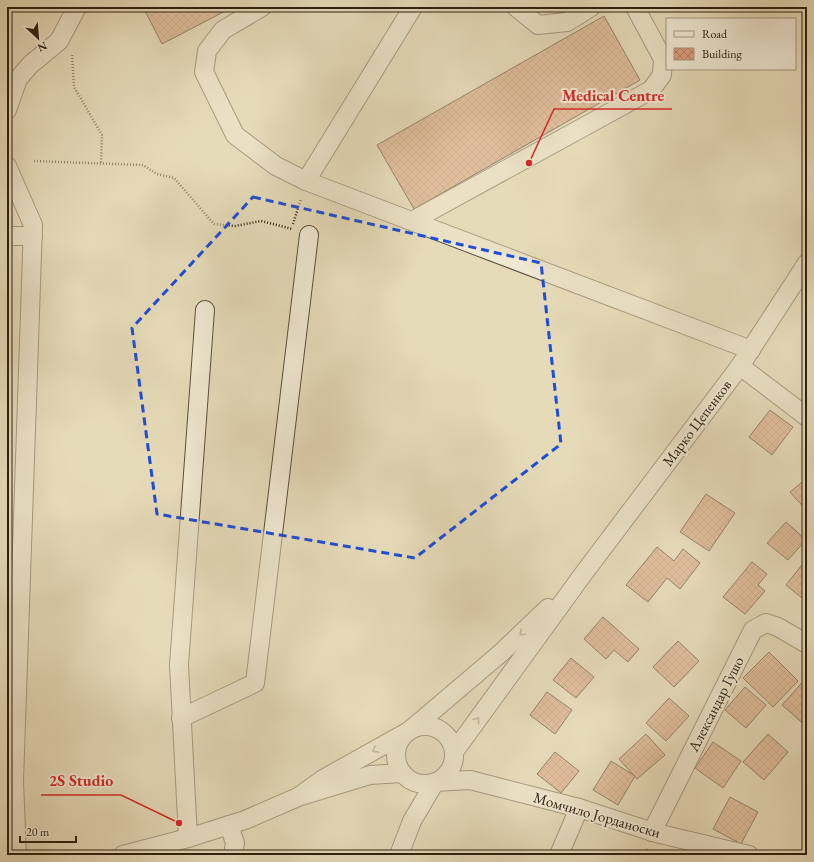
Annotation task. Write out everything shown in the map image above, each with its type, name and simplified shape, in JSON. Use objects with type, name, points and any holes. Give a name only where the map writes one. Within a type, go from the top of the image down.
[{"type":"street","points":[[7,110],[18,79],[30,65],[59,40],[77,7]]},
{"type":"street","points":[[262,7],[223,30],[207,51],[204,72],[235,135],[276,166],[306,181],[751,350]]},
{"type":"street","points":[[306,181],[413,7]]},
{"type":"street","points":[[516,7],[538,25],[567,22],[591,7]]},
{"type":"street","points":[[412,221],[651,90],[662,75],[662,58],[635,7]]},
{"type":"street","points":[[7,166],[33,225],[14,781],[17,855]]},
{"type":"street","points":[[181,718],[255,683],[309,234]]},
{"type":"street","points":[[7,236],[33,236]]},
{"type":"street","name":"Марко Цепенков","points":[[581,577],[740,366],[807,263]]},
{"type":"street","points":[[188,838],[179,665],[205,310]]},
{"type":"street","points":[[740,366],[807,416]]},
{"type":"street","points":[[412,821],[413,797],[405,776],[397,764],[396,755],[398,745],[402,737],[502,652],[581,577]]},
{"type":"street","points":[[400,855],[412,821],[435,782],[444,778],[450,770],[454,757],[581,577]]},
{"type":"street","name":"Александар Гушо","points":[[652,832],[753,630],[766,623],[807,644]]},
{"type":"street","points":[[298,797],[323,779],[409,731],[418,727],[428,726],[438,729],[446,734],[451,742],[458,772],[470,780]]},
{"type":"street","points":[[123,855],[148,852],[228,825],[298,797],[370,775],[405,776],[426,784],[470,780]]},
{"type":"street","name":"Момчило Јорданоски","points":[[470,780],[579,808],[652,832],[748,855]]},
{"type":"street","points":[[559,855],[579,808]]},
{"type":"street","points":[[228,825],[235,843],[233,855]]},
{"type":"path","points":[[72,52],[74,87],[102,135],[101,163]]},
{"type":"path","points":[[34,161],[143,165],[157,174],[174,178],[214,224],[235,226],[261,221],[309,234]]},
{"type":"path","points":[[292,229],[306,181]]},
{"type":"highlighted area","points":[[253,197],[541,263],[561,444],[415,558],[157,514],[132,328]]},
{"type":"building","points":[[143,7],[233,7],[162,44]]},
{"type":"building","points":[[604,16],[640,80],[414,209],[377,145]]},
{"type":"building","points":[[770,410],[793,427],[772,455],[749,437]]},
{"type":"building","points":[[807,478],[807,511],[790,492]]},
{"type":"building","points":[[706,494],[735,513],[709,551],[680,532]]},
{"type":"building","points":[[786,522],[806,540],[788,560],[767,543]]},
{"type":"building","points":[[657,547],[674,561],[683,549],[700,563],[680,589],[667,578],[648,602],[626,585]]},
{"type":"building","points":[[805,561],[807,563],[807,602],[786,585]]},
{"type":"building","points":[[752,562],[767,574],[758,585],[765,591],[745,614],[723,597]]},
{"type":"building","points":[[603,617],[639,649],[628,662],[614,650],[606,659],[584,639]]},
{"type":"building","points":[[678,641],[699,661],[674,687],[653,667]]},
{"type":"building","points":[[769,652],[798,681],[773,707],[743,678]]},
{"type":"building","points":[[571,658],[594,677],[576,698],[553,680]]},
{"type":"building","points":[[807,677],[807,727],[782,705]]},
{"type":"building","points":[[745,687],[766,705],[746,728],[725,710]]},
{"type":"building","points":[[547,692],[572,710],[555,734],[530,715]]},
{"type":"building","points":[[669,698],[689,716],[666,741],[646,723]]},
{"type":"building","points":[[646,734],[665,755],[637,779],[619,759]]},
{"type":"building","points":[[768,734],[788,752],[764,780],[743,762]]},
{"type":"building","points":[[713,742],[741,761],[723,788],[695,768]]},
{"type":"building","points":[[555,752],[579,771],[561,793],[537,774]]},
{"type":"building","points":[[611,761],[635,776],[618,805],[593,790]]},
{"type":"building","points":[[730,797],[758,812],[741,844],[713,829]]},
{"type":"place","name":"Medical Centre","points":[[529,163]]},
{"type":"place","name":"2S Studio","points":[[179,823]]}]
